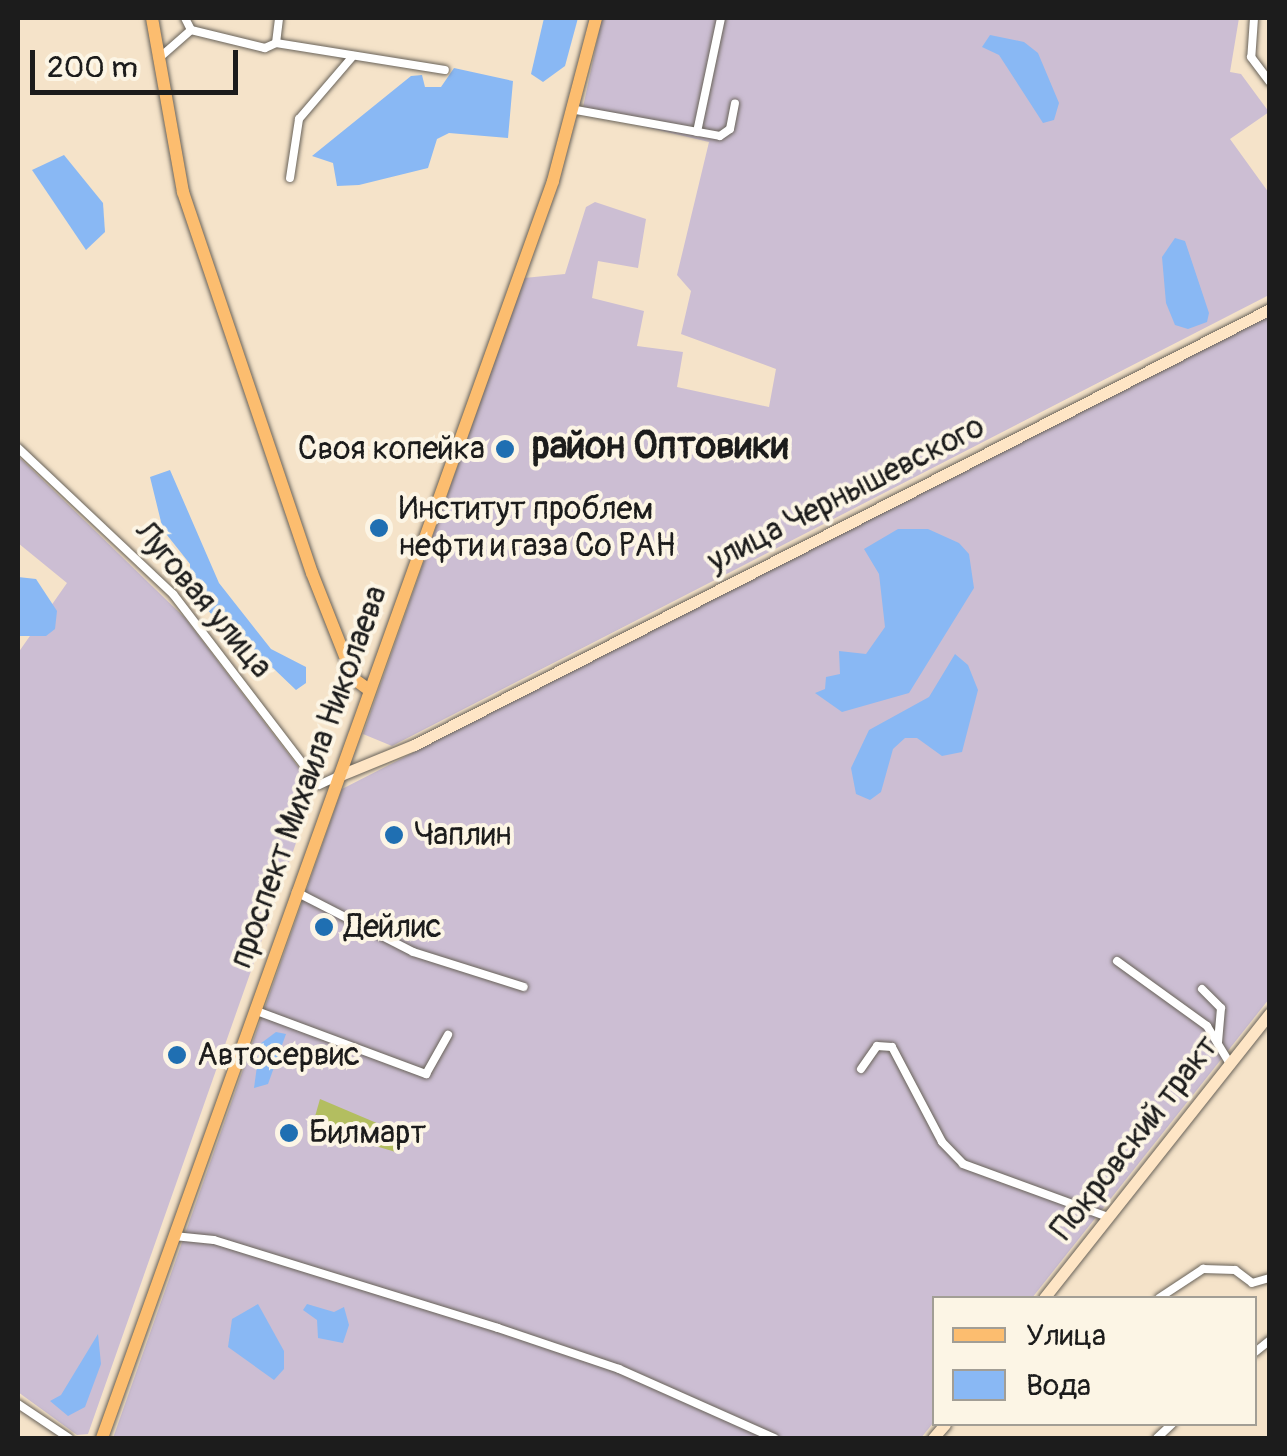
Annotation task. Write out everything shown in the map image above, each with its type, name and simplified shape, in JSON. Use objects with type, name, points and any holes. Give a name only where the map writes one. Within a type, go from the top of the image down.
[{"type":"main road","points":[[152,18],[188,208],[312,574],[354,679],[369,690]]},
{"type":"main road","name":"проспект Михаила Николаева","points":[[102,1438],[576,110],[596,18]]},
{"type":"main road","name":"улица Чернышевского","points":[[338,776],[431,736],[1270,309]]},
{"type":"main road","name":"Покровский тракт","points":[[1046,1296],[1270,1013]]},
{"type":"street","points":[[185,18],[191,30],[265,48],[276,43],[445,70]]},
{"type":"street","points":[[276,43],[279,18]]},
{"type":"street","points":[[697,132],[720,18]]},
{"type":"street","points":[[1254,18],[1251,57],[1270,82]]},
{"type":"street","points":[[158,59],[191,30]]},
{"type":"street","points":[[290,178],[298,119],[353,56]]},
{"type":"street","points":[[576,110],[726,135],[735,102]]},
{"type":"street","name":"Луговая улица","points":[[18,448],[173,594],[319,785],[338,776]]},
{"type":"street","points":[[296,892],[413,952],[524,986]]},
{"type":"street","points":[[1117,961],[1180,1002],[1218,1043],[1229,1062]]},
{"type":"street","points":[[1202,989],[1221,1008],[1218,1043]]},
{"type":"street","points":[[254,1010],[426,1074],[448,1035]]},
{"type":"street","points":[[860,1069],[877,1046],[892,1046],[942,1142],[962,1164],[1108,1217]]},
{"type":"street","points":[[173,1236],[214,1240],[498,1328],[619,1369],[774,1438]]},
{"type":"street","points":[[1162,1296],[1203,1269],[1235,1270],[1252,1283],[1270,1278]]},
{"type":"street","points":[[18,1404],[69,1438]]},
{"type":"shaded area","points":[[602,18],[1239,18],[1230,72],[1241,74],[1269,112],[1230,139],[1269,193],[1269,295],[392,746],[363,734],[524,278],[565,274],[586,207],[595,202],[646,219],[638,268],[598,261],[592,298],[644,311],[637,346],[683,352],[677,387],[769,407],[776,369],[681,334],[691,291],[677,275],[709,142],[582,112]]},
{"type":"shaded area","points":[[1269,315],[1269,999],[1034,1296],[932,1296],[932,1424],[921,1438],[113,1438],[342,789]]},
{"type":"shaded area","points":[[18,456],[185,618],[315,789],[88,1434],[77,1435],[18,1392],[18,653],[67,583],[18,543]]},
{"type":"green space","points":[[320,1099],[405,1135],[399,1153],[312,1127]]},
{"type":"water","points":[[544,18],[578,18],[565,66],[543,82],[531,74]]},
{"type":"water","points":[[990,35],[1024,42],[1038,53],[1059,103],[1054,120],[1043,123],[999,55],[982,47]]},
{"type":"water","points":[[454,68],[513,81],[508,138],[449,133],[437,139],[428,168],[359,185],[337,186],[333,163],[312,156],[411,76],[422,75],[425,87],[441,87]]},
{"type":"water","points":[[64,155],[103,203],[105,232],[86,250],[32,170]]},
{"type":"water","points":[[1175,238],[1185,241],[1209,313],[1207,322],[1188,329],[1175,325],[1166,303],[1162,257]]},
{"type":"water","points":[[170,470],[219,583],[271,649],[306,667],[306,683],[296,690],[273,668],[246,657],[190,588],[190,564],[163,530],[150,477]]},
{"type":"water","points":[[898,529],[928,529],[959,543],[969,554],[974,588],[909,693],[842,712],[815,693],[825,689],[826,677],[840,674],[839,651],[866,654],[885,627],[879,574],[864,549]]},
{"type":"water","points":[[18,577],[36,579],[57,611],[55,629],[46,636],[18,636]]},
{"type":"water","points":[[955,654],[968,665],[978,690],[962,752],[942,756],[917,738],[905,738],[893,749],[881,792],[870,800],[856,794],[851,768],[869,730],[929,697]]},
{"type":"water","points":[[276,1032],[286,1034],[268,1084],[254,1088],[260,1044]]},
{"type":"water","points":[[258,1304],[284,1351],[284,1369],[274,1380],[228,1347],[232,1319]]},
{"type":"water","points":[[307,1304],[334,1312],[344,1307],[349,1325],[343,1343],[318,1338],[317,1320],[303,1310]]},
{"type":"water","points":[[98,1334],[101,1364],[85,1407],[68,1416],[50,1401],[61,1395]]},
{"type":"place","name":"Своя копейка","points":[[505,449]]},
{"type":"place","name":"Институт проблем нефти и газа Со РАН","points":[[379,528]]},
{"type":"place","name":"Чаплин","points":[[394,835]]},
{"type":"place","name":"Дейлис","points":[[324,927]]},
{"type":"place","name":"Автосервис","points":[[177,1055]]},
{"type":"place","name":"Билмарт","points":[[289,1133]]},
{"type":"district","name":"район Оптовики","points":[[660,447]]}]
